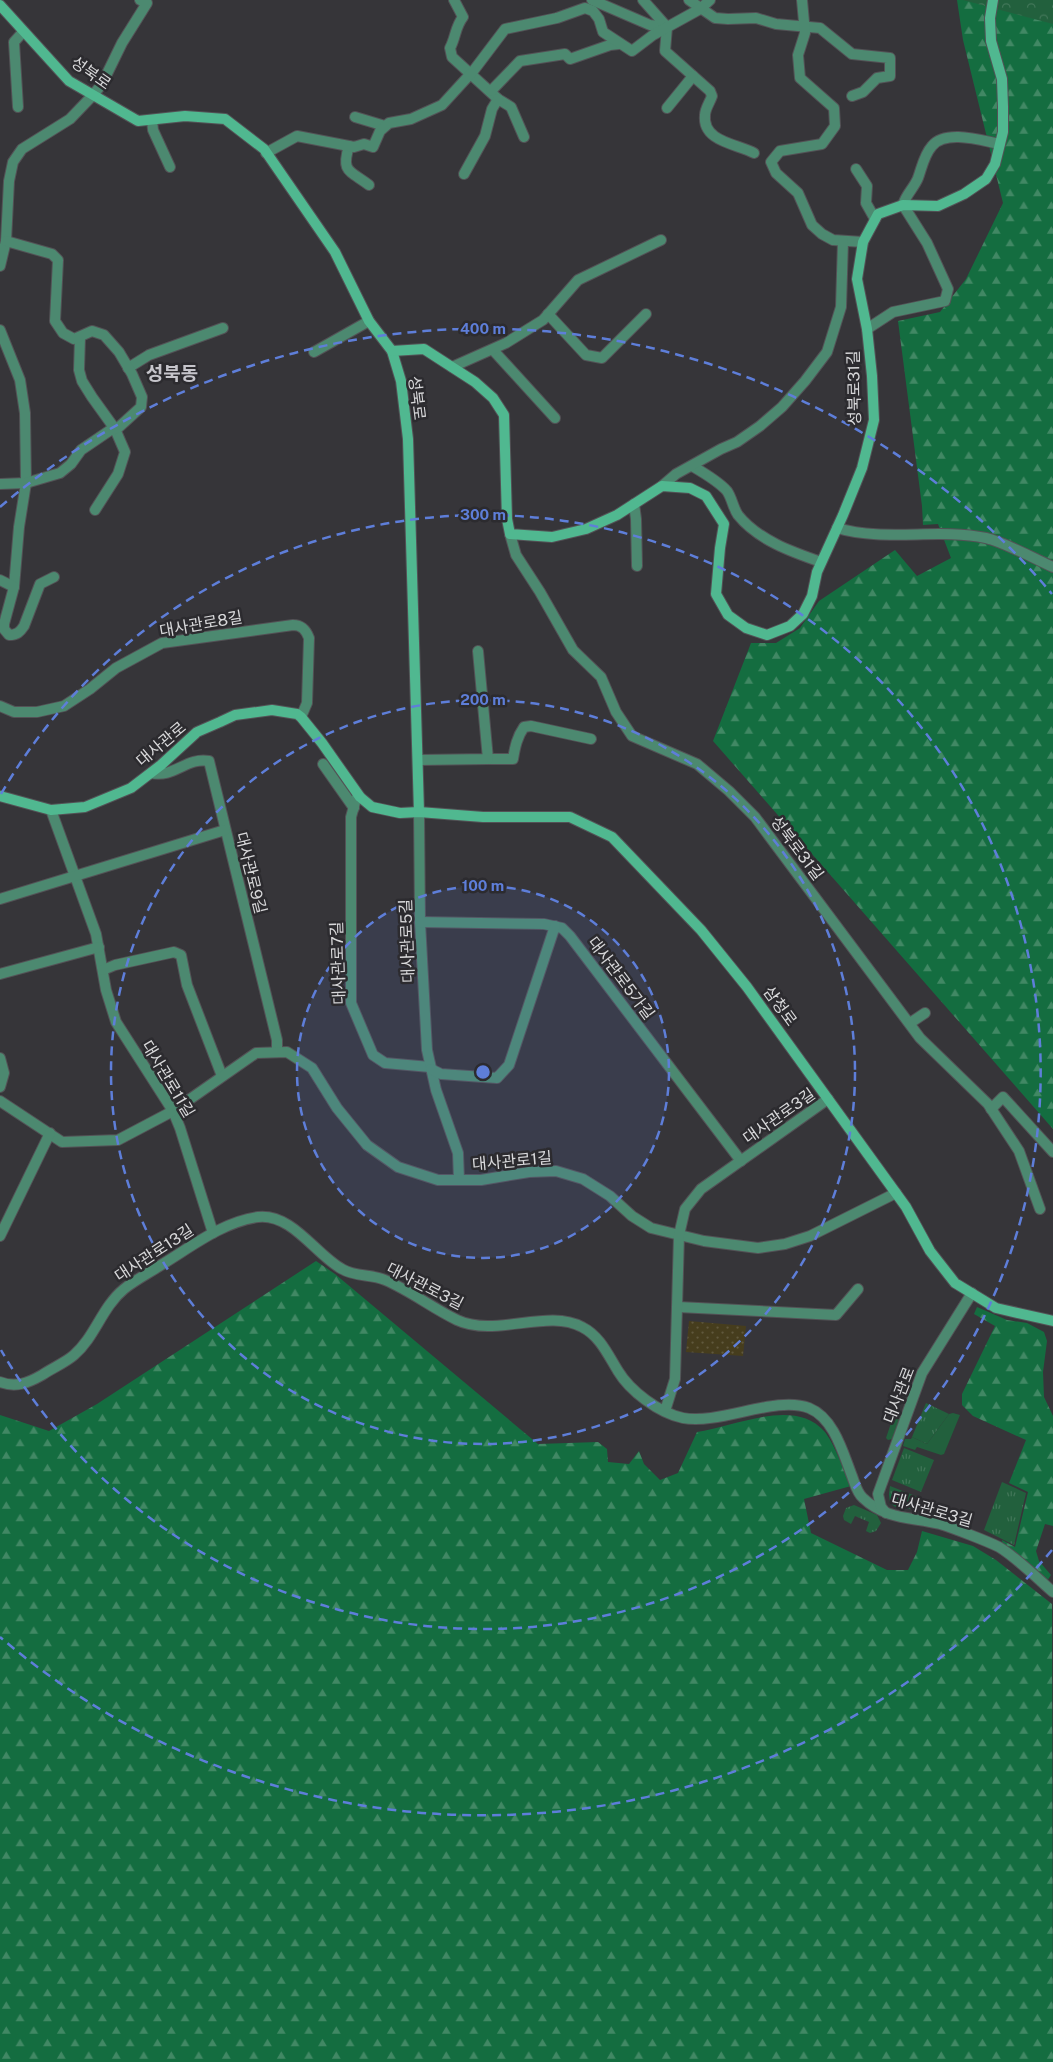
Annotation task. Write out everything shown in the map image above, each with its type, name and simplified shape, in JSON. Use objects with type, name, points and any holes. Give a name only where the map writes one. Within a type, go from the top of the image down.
[{"type":"street","points":[[0,266],[6,241],[9,182],[13,162],[22,149],[70,120],[102,84],[122,43],[147,3],[140,0]]},
{"type":"street","points":[[454,0],[463,17],[456,26],[455,39],[450,48],[452,57],[471,72],[498,99],[511,107],[524,137]]},
{"type":"street","points":[[592,0],[650,25],[667,27]]},
{"type":"street","points":[[643,0],[667,27],[664,51],[710,91],[712,96],[705,115],[707,127],[717,138],[754,153]]},
{"type":"street","points":[[689,0],[715,18],[728,20],[756,18],[776,24],[820,28],[852,54],[890,58],[890,76],[877,78],[863,92],[852,96]]},
{"type":"street","points":[[266,153],[297,136],[349,146],[364,144],[373,147],[380,131],[389,123],[411,119],[442,105],[505,29],[557,18],[585,8],[593,11],[603,32],[632,51],[667,27],[700,9],[710,0]]},
{"type":"street","points":[[802,0],[805,33],[798,55],[800,78],[834,108],[835,126],[822,144],[780,150],[771,162],[776,173],[798,193],[812,225],[827,237],[843,241],[862,242]]},
{"type":"street","points":[[856,169],[867,186],[866,203],[875,219],[878,214],[903,205],[938,206],[964,194],[986,179],[996,164],[1003,132],[1002,79],[990,42],[990,18],[993,0]]},
{"type":"street","name":"성북로","points":[[0,5],[69,81],[138,121],[185,116],[225,118],[266,153],[335,252],[369,322],[392,351],[401,381],[408,439],[420,812]]},
{"type":"street","points":[[18,107],[14,42],[23,32]]},
{"type":"street","points":[[491,91],[520,60],[565,54],[570,59],[610,45],[619,44]]},
{"type":"street","points":[[668,108],[693,76]]},
{"type":"street","points":[[464,174],[485,136],[492,109],[498,99]]},
{"type":"street","points":[[355,117],[385,126]]},
{"type":"street","points":[[152,120],[154,130],[170,167]]},
{"type":"street","points":[[867,329],[893,312],[944,301],[948,289],[927,243],[903,205],[906,195],[918,179],[921,165],[933,144],[946,138],[967,137],[1000,144]]},
{"type":"street","points":[[349,146],[344,162],[348,169],[369,185]]},
{"type":"street","name":"성북로31길","points":[[662,486],[690,488],[706,496],[724,524],[716,594],[728,615],[746,628],[767,635],[790,626],[803,614],[812,596],[821,562],[862,468],[874,420],[867,329],[857,279],[862,242],[875,219]]},
{"type":"street","points":[[452,367],[493,350],[543,320],[578,280],[661,240]]},
{"type":"street","points":[[0,484],[26,483],[60,473],[71,464],[81,450],[120,427],[141,408],[142,397],[119,352],[104,335],[92,331],[74,339],[63,333],[55,321],[58,260],[52,254],[6,241]]},
{"type":"street","name":"성북로31길","points":[[510,534],[552,537],[586,529],[617,515],[662,486],[676,474],[737,442],[782,407],[827,352],[841,307],[843,241]]},
{"type":"street","points":[[548,314],[586,355],[602,358],[646,314]]},
{"type":"street","points":[[314,352],[369,322]]},
{"type":"street","points":[[128,368],[149,355],[223,328]]},
{"type":"street","points":[[0,330],[20,380],[24,413],[26,483],[19,527],[14,586],[4,624],[4,630],[9,635],[15,635],[24,626],[40,584],[54,577]]},
{"type":"street","points":[[80,337],[80,370],[82,380],[115,429],[126,452],[118,474],[95,510]]},
{"type":"street","name":"성북로31길","points":[[392,351],[424,349],[475,382],[493,398],[504,415],[507,519],[516,555],[540,592],[573,650],[601,677],[616,712],[632,736],[697,764],[729,791],[755,817],[920,1038],[991,1109],[1019,1151],[1040,1209]]},
{"type":"street","points":[[493,350],[555,418]]},
{"type":"street","points":[[692,466],[705,473],[727,492],[737,514],[752,528],[775,544],[821,562]]},
{"type":"street","points":[[634,504],[637,566]]},
{"type":"street","points":[[837,528],[857,534],[987,538],[1053,567]]},
{"type":"street","points":[[0,580],[14,586]]},
{"type":"street","name":"대사관로8길","points":[[0,706],[14,712],[37,712],[64,706],[116,668],[162,643],[298,625],[305,629],[309,638],[307,703],[300,717]]},
{"type":"street","points":[[478,651],[488,759]]},
{"type":"street","name":"대사관로","points":[[0,796],[51,810],[85,807],[131,788],[197,732],[235,715],[272,710],[297,714],[300,717]]},
{"type":"street","points":[[300,717],[322,742],[360,797],[372,807],[393,812],[420,812]]},
{"type":"street","points":[[418,760],[513,759],[515,745],[521,732],[524,727],[531,726],[592,738]]},
{"type":"street","name":"대사관로9길","points":[[150,773],[162,775],[200,759],[209,761],[277,1040],[277,1052]]},
{"type":"street","points":[[323,764],[354,808]]},
{"type":"street","name":"대사관로7길","points":[[360,797],[356,799],[352,816],[352,1003],[373,1055],[386,1063],[431,1068]]},
{"type":"street","name":"대사관로11길","points":[[51,810],[96,934],[106,990],[116,1022],[172,1111],[180,1128],[213,1233]]},
{"type":"street","name":"대사관로5길","points":[[420,812],[420,922],[427,1050],[436,1090],[458,1153],[459,1180]]},
{"type":"street","name":"삼청로","points":[[420,812],[483,817],[570,817],[612,837],[701,930],[747,987],[896,1192],[930,1251],[956,1283],[996,1308],[1053,1322]]},
{"type":"street","points":[[0,899],[225,830]]},
{"type":"street","points":[[420,922],[544,924],[555,926],[509,1065],[497,1078],[441,1074],[431,1068]]},
{"type":"street","name":"대사관로5가길","points":[[555,926],[562,928],[570,936],[741,1161]]},
{"type":"street","points":[[0,974],[99,947]]},
{"type":"street","points":[[103,970],[115,965],[174,952],[181,955],[187,985],[222,1076]]},
{"type":"street","points":[[910,1023],[926,1012]]},
{"type":"street","name":"대사관로1길","points":[[0,1101],[62,1142],[118,1140],[172,1111],[256,1053],[287,1052],[312,1068],[337,1108],[367,1145],[398,1167],[438,1180],[481,1180],[529,1172],[556,1171],[583,1180],[610,1196],[632,1216],[651,1228],[704,1242],[758,1248],[785,1244],[810,1236],[896,1192]]},
{"type":"street","points":[[0,1058],[4,1073],[0,1087]]},
{"type":"street","points":[[991,1109],[1003,1097],[1053,1152]]},
{"type":"street","name":"대사관로3길","points":[[666,1411],[675,1379],[679,1235],[685,1209],[702,1189],[828,1099]]},
{"type":"street","points":[[0,1236],[50,1133]]},
{"type":"street","name":"대사관로3길","points":[[213,1233],[230,1225],[260,1216],[282,1222],[342,1269],[359,1275],[381,1278],[407,1290],[434,1309],[462,1322],[486,1326],[562,1320],[582,1326],[601,1342],[620,1375],[642,1399],[678,1417],[696,1420],[789,1404],[810,1408],[829,1424],[842,1449],[859,1496],[886,1514],[918,1522],[939,1524],[999,1548],[1053,1592]]},
{"type":"street","name":"대사관로13길","points":[[0,1382],[6,1384],[26,1384],[75,1354],[88,1338],[102,1314],[123,1290],[213,1233]]},
{"type":"street","points":[[678,1307],[836,1315],[858,1289]]},
{"type":"street","name":"대사관로","points":[[886,1514],[881,1507],[878,1494],[922,1373],[972,1293]]},
{"type":"green space","points":[[957,0],[1053,0],[1053,1129],[713,741],[751,643],[776,643],[800,628],[819,601],[895,550],[917,576],[951,558],[938,524],[923,525],[898,321],[940,312],[966,279],[1003,203],[963,40]]},
{"type":"green space","points":[[963,0],[1053,0],[1053,24]]},
{"type":"green space","points":[[316,1261],[335,1274],[538,1444],[598,1442],[607,1449],[608,1462],[629,1464],[639,1451],[644,1464],[660,1480],[678,1473],[697,1432],[763,1417],[797,1416],[811,1421],[824,1431],[835,1449],[851,1486],[804,1499],[811,1533],[887,1570],[908,1570],[917,1552],[922,1531],[973,1546],[996,1560],[1052,1604],[1053,2062],[0,2062],[0,1415],[49,1431],[97,1404]]},
{"type":"green space","points":[[977,1307],[1007,1320],[1027,1323],[1044,1332],[1047,1341],[1043,1372],[1044,1397],[1053,1416],[1053,1526],[1045,1524],[1036,1551],[1039,1561],[1051,1575],[1047,1581],[1003,1546],[1002,1540],[1015,1547],[1028,1492],[1009,1483],[1026,1440],[973,1416],[962,1405],[962,1394],[995,1326],[974,1314]]},
{"type":"green space","points":[[926,1403],[949,1414],[927,1444],[912,1437]]},
{"type":"green space","points":[[899,1413],[901,1415],[892,1439],[888,1440],[886,1438],[893,1417]]},
{"type":"green space","points":[[949,1414],[960,1415],[944,1454],[941,1455],[917,1447],[915,1450],[903,1446],[905,1439],[911,1439],[912,1437],[927,1444]]},
{"type":"green space","points":[[904,1448],[934,1460],[921,1492],[892,1480]]},
{"type":"green space","points":[[1002,1482],[1026,1493],[1014,1545],[984,1530]]},
{"type":"green space","points":[[890,1486],[918,1497],[914,1502],[889,1493]]},
{"type":"green space","points":[[889,1493],[913,1502],[918,1497],[924,1500],[918,1509],[897,1508],[890,1503]]},
{"type":"green space","points":[[854,1505],[877,1515],[881,1523],[876,1531],[870,1533],[866,1531],[869,1522],[855,1516],[851,1524],[844,1520],[843,1516],[846,1508]]},
{"type":"sand","points":[[689,1321],[746,1326],[743,1356],[686,1352]]},
{"type":"district","name":"성북동","points":[[172,373]]}]
